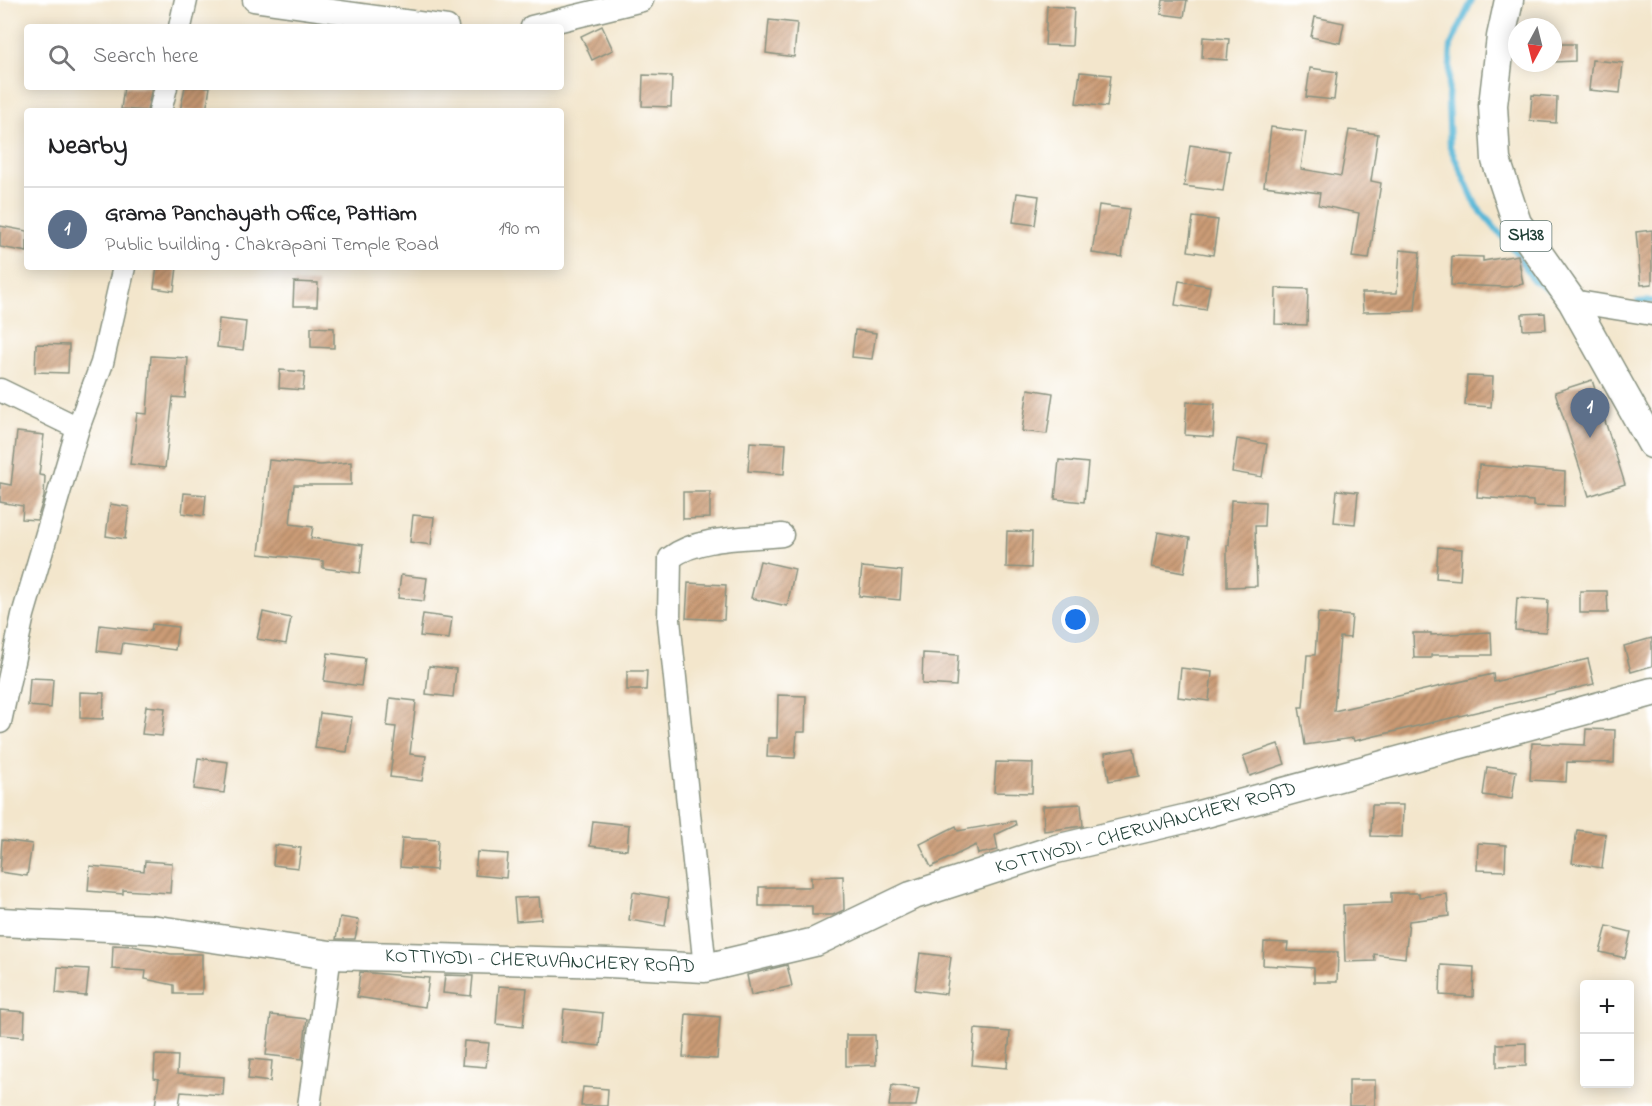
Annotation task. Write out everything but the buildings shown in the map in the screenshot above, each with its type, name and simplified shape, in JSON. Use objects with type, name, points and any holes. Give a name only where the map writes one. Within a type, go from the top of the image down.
[{"type":"main road","name":"SH38","points":[[1509,0],[1501,37],[1493,105],[1496,160],[1517,223],[1572,301],[1652,444]]},
{"type":"main road","name":"KOTTIYODI - CHERUVANCHERY ROAD","points":[[0,922],[151,929],[330,955],[597,962],[705,968],[815,942],[911,896],[1056,849],[1199,815],[1652,692]]},
{"type":"street","points":[[181,24],[186,0]]},
{"type":"street","points":[[254,0],[426,24]]},
{"type":"street","points":[[544,24],[642,0]]},
{"type":"street","points":[[161,108],[165,90]]},
{"type":"street","points":[[0,722],[23,615],[78,428],[102,363],[123,270]]},
{"type":"street","points":[[1572,301],[1652,314]]},
{"type":"street","points":[[0,390],[78,428]]},
{"type":"street","points":[[705,968],[669,620],[670,558],[681,550],[700,544],[782,535]]},
{"type":"street","points":[[309,1106],[330,955]]},
{"type":"waterway","points":[[1472,0],[1451,45],[1448,100],[1450,147],[1477,207],[1518,255],[1533,280],[1551,291]]},
{"type":"waterway","points":[[1638,302],[1652,301]]},
{"type":"place","name":"Grama Panchayath Office, Pattiam","points":[[1590,438]]}]
